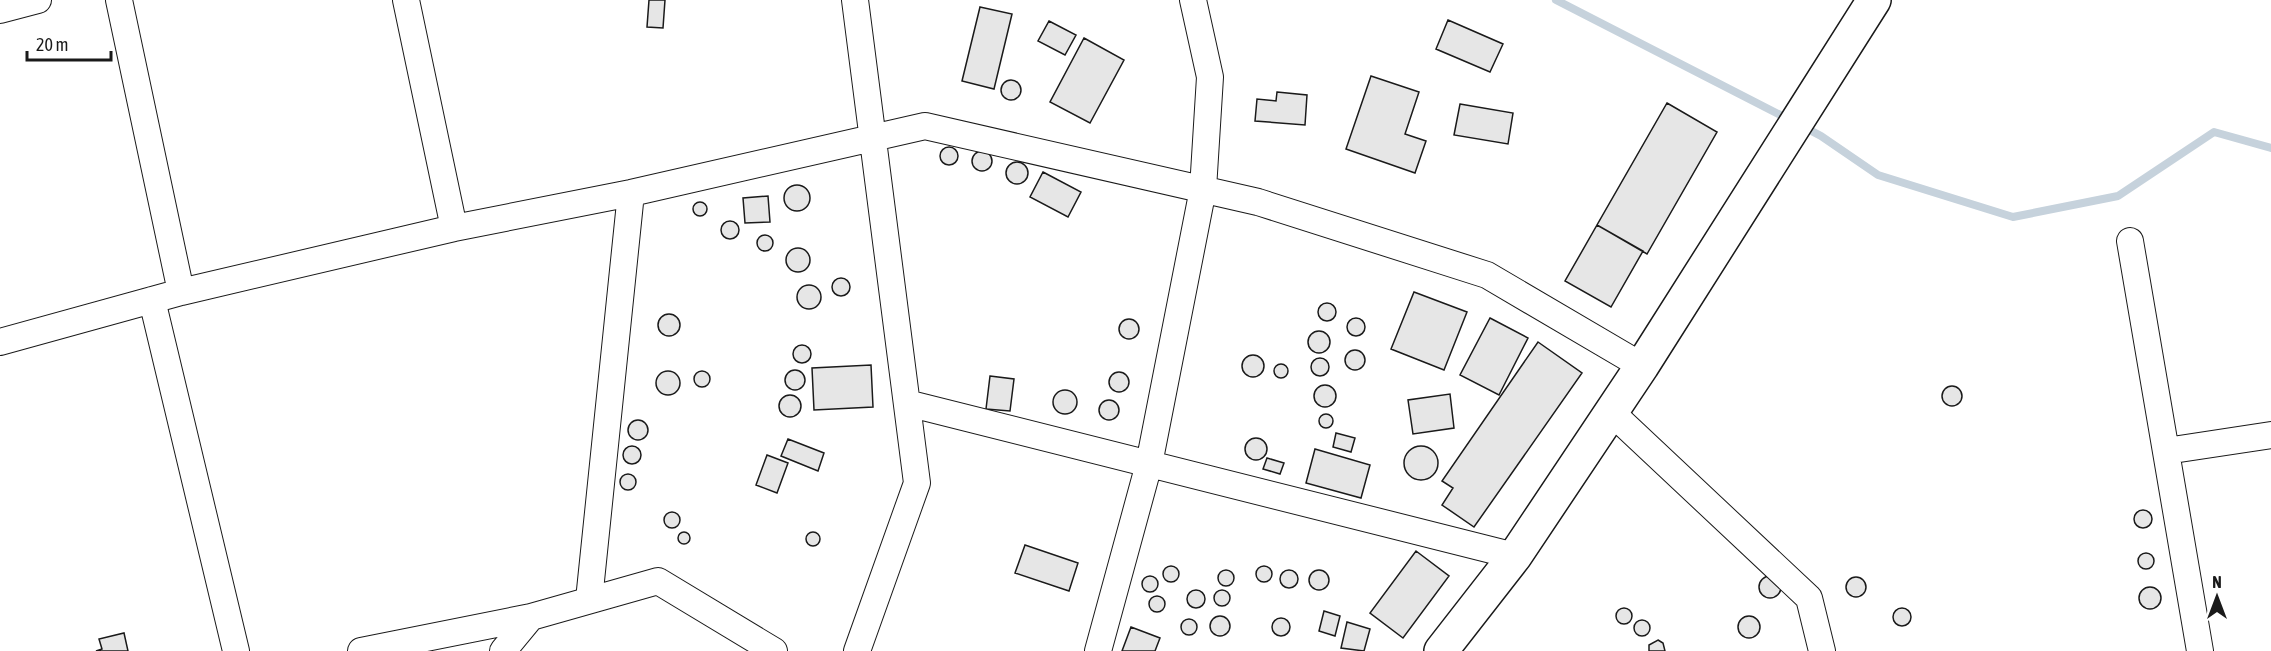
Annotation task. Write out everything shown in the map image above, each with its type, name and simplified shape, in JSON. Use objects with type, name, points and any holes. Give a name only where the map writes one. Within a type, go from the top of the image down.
[{"type":"street","points":[[0,10],[38,0]]},
{"type":"street","points":[[119,0],[181,292]]},
{"type":"street","points":[[406,0],[454,228]]},
{"type":"street","points":[[855,0],[917,483],[857,651]]},
{"type":"street","points":[[1098,651],[1149,464],[1203,189],[1210,77],[1193,0]]},
{"type":"street","points":[[1441,651],[1515,556],[1642,366],[1874,0]]},
{"type":"street","points":[[0,342],[181,292],[454,228],[631,194],[874,140],[926,126],[1258,202],[1487,275],[1642,366]]},
{"type":"street","points":[[589,600],[631,194]]},
{"type":"street","points":[[2130,241],[2200,651]]},
{"type":"street","points":[[152,300],[236,651]]},
{"type":"street","points":[[907,403],[1515,556]]},
{"type":"street","points":[[1611,412],[1809,598],[1822,651]]},
{"type":"street","points":[[2166,451],[2271,435]]},
{"type":"street","points":[[361,651],[531,617],[658,581],[774,651]]},
{"type":"street","points":[[503,651],[531,617]]},
{"type":"building","points":[[649,0],[665,0],[663,28],[647,27]]},
{"type":"building","points":[[980,7],[1012,14],[994,89],[962,81]]},
{"type":"building","points":[[1448,20],[1503,44],[1490,72],[1436,49]]},
{"type":"building","points":[[1049,21],[1076,35],[1065,55],[1038,41]]},
{"type":"building","points":[[1084,38],[1124,60],[1090,123],[1050,102]]},
{"type":"building","points":[[1371,76],[1419,92],[1405,134],[1426,141],[1415,173],[1346,149]]},
{"type":"building","points":[[1007,80],[1015,80],[1021,86],[1021,94],[1015,100],[1007,100],[1001,94],[1001,86]]},
{"type":"building","points":[[1277,92],[1307,95],[1305,125],[1255,121],[1257,99],[1276,101]]},
{"type":"building","points":[[1667,103],[1717,132],[1647,254],[1597,225]]},
{"type":"building","points":[[1460,104],[1513,113],[1508,144],[1454,135]]},
{"type":"building","points":[[949,147],[955,150],[958,156],[955,162],[949,165],[943,162],[940,156],[943,150]]},
{"type":"building","points":[[982,151],[989,154],[992,161],[989,168],[982,171],[975,168],[972,161],[975,154]]},
{"type":"building","points":[[1017,162],[1025,165],[1028,173],[1025,181],[1017,184],[1009,181],[1006,173],[1009,165]]},
{"type":"building","points":[[1043,172],[1081,192],[1068,217],[1030,197]]},
{"type":"building","points":[[797,185],[806,189],[810,198],[806,207],[797,211],[788,207],[784,198],[788,189]]},
{"type":"building","points":[[768,196],[770,222],[745,223],[743,198]]},
{"type":"building","points":[[700,202],[705,204],[707,209],[705,214],[700,216],[695,214],[693,209],[695,204]]},
{"type":"building","points":[[730,221],[736,224],[739,230],[736,236],[730,239],[724,236],[721,230],[724,224]]},
{"type":"building","points":[[1597,225],[1643,251],[1611,307],[1565,281]]},
{"type":"building","points":[[765,235],[773,243],[765,251],[757,243]]},
{"type":"building","points":[[798,248],[803,249],[809,255],[809,265],[803,271],[798,272],[793,271],[787,265],[786,260],[787,255],[793,249]]},
{"type":"building","points":[[837,278],[845,278],[850,283],[848,294],[837,296],[832,291],[832,283]]},
{"type":"building","points":[[809,285],[817,289],[821,297],[817,305],[809,309],[801,305],[797,297],[801,289]]},
{"type":"building","points":[[1414,292],[1467,312],[1444,370],[1391,349]]},
{"type":"building","points":[[1327,303],[1333,306],[1336,312],[1333,318],[1327,321],[1321,318],[1318,312],[1321,306]]},
{"type":"building","points":[[669,314],[677,317],[680,325],[677,333],[669,336],[661,333],[658,325],[661,317]]},
{"type":"building","points":[[1356,318],[1362,321],[1365,327],[1362,333],[1356,336],[1350,333],[1347,327],[1350,321]]},
{"type":"building","points":[[1490,318],[1528,338],[1499,395],[1460,375]]},
{"type":"building","points":[[1129,319],[1136,322],[1139,329],[1136,336],[1129,339],[1122,336],[1119,329],[1122,322]]},
{"type":"building","points":[[1319,331],[1327,334],[1330,342],[1327,350],[1319,353],[1311,350],[1308,342],[1311,334]]},
{"type":"building","points":[[1538,342],[1582,373],[1474,527],[1442,505],[1453,488],[1442,481]]},
{"type":"building","points":[[802,345],[808,348],[811,354],[808,360],[802,363],[796,360],[793,354],[796,348]]},
{"type":"building","points":[[1355,350],[1362,353],[1365,360],[1362,367],[1355,370],[1348,367],[1345,360],[1348,353]]},
{"type":"building","points":[[1253,355],[1261,358],[1264,366],[1261,374],[1253,377],[1245,374],[1242,366],[1245,358]]},
{"type":"building","points":[[1320,358],[1326,361],[1329,367],[1326,373],[1320,376],[1314,373],[1311,367],[1314,361]]},
{"type":"building","points":[[1278,364],[1284,364],[1288,371],[1284,378],[1278,378],[1274,374],[1274,368]]},
{"type":"building","points":[[871,365],[873,407],[814,410],[812,368]]},
{"type":"building","points":[[795,370],[802,373],[805,380],[802,387],[795,390],[788,387],[785,380],[788,373]]},
{"type":"building","points":[[668,371],[673,372],[679,378],[679,388],[673,394],[668,395],[663,394],[657,388],[656,383],[657,378],[663,372]]},
{"type":"building","points":[[699,371],[705,371],[710,379],[708,385],[699,387],[694,382],[694,376]]},
{"type":"building","points":[[1119,372],[1126,375],[1129,382],[1126,389],[1119,392],[1112,389],[1109,382],[1112,375]]},
{"type":"building","points":[[990,376],[1014,379],[1010,411],[986,409]]},
{"type":"building","points":[[1325,385],[1333,388],[1336,396],[1333,404],[1325,407],[1317,404],[1314,396],[1317,388]]},
{"type":"building","points":[[1952,386],[1959,389],[1962,396],[1959,403],[1952,406],[1945,403],[1942,396],[1945,389]]},
{"type":"building","points":[[1065,390],[1074,393],[1077,402],[1074,411],[1065,414],[1056,411],[1053,402],[1056,393]]},
{"type":"building","points":[[1450,394],[1454,428],[1413,434],[1408,400]]},
{"type":"building","points":[[790,395],[800,402],[801,406],[794,416],[790,417],[780,410],[779,406],[786,396]]},
{"type":"building","points":[[1109,400],[1116,403],[1119,410],[1116,417],[1109,420],[1102,417],[1099,410],[1102,403]]},
{"type":"building","points":[[1326,414],[1331,416],[1333,421],[1331,426],[1326,428],[1321,426],[1319,421],[1321,416]]},
{"type":"building","points":[[634,420],[642,420],[648,426],[648,434],[642,440],[634,440],[628,434],[628,426]]},
{"type":"building","points":[[1336,433],[1355,438],[1351,452],[1333,447]]},
{"type":"building","points":[[1252,438],[1260,438],[1267,445],[1267,453],[1260,460],[1252,460],[1245,453],[1245,445]]},
{"type":"building","points":[[788,439],[824,453],[818,471],[781,456]]},
{"type":"building","points":[[628,446],[636,446],[641,451],[639,462],[628,464],[623,459],[623,451]]},
{"type":"building","points":[[1421,446],[1433,451],[1438,463],[1433,475],[1421,480],[1409,475],[1404,463],[1409,451]]},
{"type":"building","points":[[1315,449],[1370,465],[1361,498],[1306,483]]},
{"type":"building","points":[[767,455],[788,463],[777,493],[756,485]]},
{"type":"building","points":[[1267,458],[1284,463],[1280,474],[1263,469]]},
{"type":"building","points":[[625,474],[631,474],[636,482],[634,488],[625,490],[620,485],[620,479]]},
{"type":"building","points":[[2139,510],[2147,510],[2152,515],[2150,526],[2139,528],[2134,523],[2134,515]]},
{"type":"building","points":[[669,512],[675,512],[680,520],[678,526],[669,528],[664,523],[664,517]]},
{"type":"building","points":[[686,532],[690,538],[686,544],[682,544],[678,536]]},
{"type":"building","points":[[813,532],[818,534],[820,539],[818,544],[813,546],[808,544],[806,539],[808,534]]},
{"type":"building","points":[[1025,545],[1078,563],[1069,591],[1015,573]]},
{"type":"building","points":[[1416,551],[1449,576],[1403,638],[1370,613]]},
{"type":"building","points":[[2143,553],[2149,553],[2154,561],[2152,567],[2143,569],[2138,564],[2138,558]]},
{"type":"building","points":[[1171,566],[1177,568],[1179,574],[1177,580],[1171,582],[1165,580],[1163,574],[1165,568]]},
{"type":"building","points":[[1261,566],[1267,566],[1272,574],[1270,580],[1261,582],[1256,577],[1256,571]]},
{"type":"building","points":[[1226,570],[1232,572],[1234,578],[1232,584],[1226,586],[1220,584],[1218,578],[1220,572]]},
{"type":"building","points":[[1289,570],[1295,573],[1298,579],[1295,585],[1289,588],[1283,585],[1280,579],[1283,573]]},
{"type":"building","points":[[1319,570],[1326,573],[1329,580],[1326,587],[1319,590],[1312,587],[1309,580],[1312,573]]},
{"type":"building","points":[[1150,576],[1158,584],[1150,592],[1142,584]]},
{"type":"building","points":[[1770,576],[1780,583],[1781,587],[1774,597],[1770,598],[1760,591],[1759,587],[1766,577]]},
{"type":"building","points":[[1856,577],[1863,580],[1866,587],[1863,594],[1856,597],[1849,594],[1846,587],[1849,580]]},
{"type":"building","points":[[2150,587],[2158,590],[2161,598],[2158,606],[2150,609],[2142,606],[2139,598],[2142,590]]},
{"type":"building","points":[[1192,590],[1200,590],[1205,595],[1203,606],[1192,608],[1187,603],[1187,595]]},
{"type":"building","points":[[1222,590],[1230,598],[1222,606],[1214,598]]},
{"type":"building","points":[[1154,596],[1160,596],[1165,604],[1163,610],[1154,612],[1149,607],[1149,601]]},
{"type":"building","points":[[1624,608],[1630,610],[1632,616],[1630,622],[1624,624],[1618,622],[1616,616],[1618,610]]},
{"type":"building","points":[[1902,608],[1908,611],[1911,617],[1908,623],[1902,626],[1896,623],[1893,617],[1896,611]]},
{"type":"building","points":[[1324,611],[1340,616],[1335,636],[1319,631]]},
{"type":"building","points":[[1220,616],[1227,619],[1230,626],[1227,633],[1220,636],[1213,633],[1210,626],[1213,619]]},
{"type":"building","points":[[1749,616],[1759,623],[1760,627],[1753,637],[1749,638],[1739,631],[1738,627],[1745,617]]},
{"type":"building","points":[[1277,618],[1285,618],[1290,623],[1288,634],[1277,636],[1272,631],[1272,623]]},
{"type":"building","points":[[1189,619],[1197,627],[1189,635],[1181,627]]},
{"type":"building","points":[[1639,620],[1645,620],[1650,628],[1648,634],[1639,636],[1634,631],[1634,625]]},
{"type":"building","points":[[1347,622],[1370,629],[1364,651],[1341,648]]},
{"type":"building","points":[[1131,627],[1160,638],[1155,651],[1122,651]]},
{"type":"building","points":[[124,633],[128,651],[96,651],[102,649],[99,639]]},
{"type":"building","points":[[1658,640],[1663,643],[1665,651],[1649,651],[1649,645]]},
{"type":"waterway","points":[[1556,0],[1790,120]]},
{"type":"waterway","points":[[1802,126],[1821,136],[1878,175],[2013,217],[2118,196],[2214,132],[2271,148]]}]
